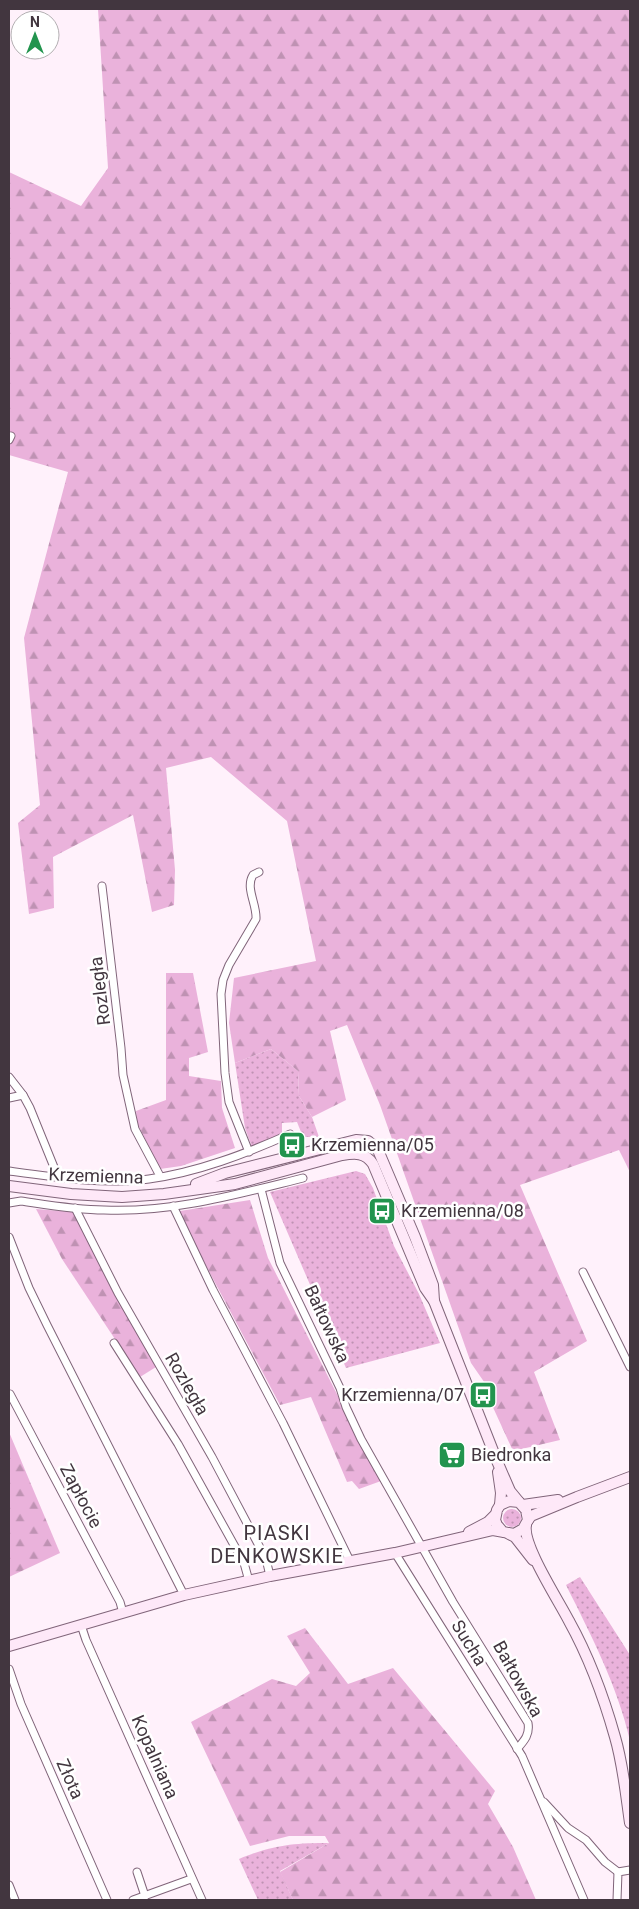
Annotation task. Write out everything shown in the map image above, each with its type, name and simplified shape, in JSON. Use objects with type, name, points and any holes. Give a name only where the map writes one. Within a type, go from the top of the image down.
[{"type":"main road","name":"Krzemienna","points":[[181,1190],[225,1173],[356,1140],[368,1141],[378,1150],[415,1237],[433,1285],[434,1301]]},
{"type":"main road","name":"Krzemienna","points":[[9,1186],[71,1194],[122,1197],[164,1194],[181,1190],[234,1184],[342,1155],[364,1155],[373,1164],[421,1279],[434,1301],[510,1491],[521,1504]]},
{"type":"main road","name":"Krzemienna","points":[[497,1461],[501,1493],[497,1510]]},
{"type":"main road","points":[[497,1510],[497,1525],[506,1533],[519,1532],[531,1516],[576,1496],[630,1477]]},
{"type":"main road","points":[[455,1540],[488,1522],[497,1510],[509,1501],[521,1504],[576,1496]]},
{"type":"main road","points":[[521,1504],[526,1510],[527,1522],[525,1530],[527,1538],[540,1569],[570,1622],[593,1672],[616,1739],[628,1797],[630,1823]]},
{"type":"main road","points":[[9,1646],[184,1595],[270,1576],[395,1553],[494,1530],[515,1537],[540,1569]]},
{"type":"street","points":[[249,1152],[229,1102],[225,1073],[221,994],[223,980],[229,965],[256,919],[256,910],[250,885],[253,875],[259,872]]},
{"type":"street","name":"Rozległa","points":[[102,886],[122,1048],[123,1075],[135,1129],[160,1176]]},
{"type":"street","points":[[9,1077],[23,1095],[58,1177]]},
{"type":"street","points":[[9,1098],[23,1095]]},
{"type":"street","points":[[9,1171],[58,1177],[150,1179],[205,1167],[249,1152],[290,1134]]},
{"type":"street","points":[[9,1203],[21,1201],[75,1208],[121,1210],[173,1206],[228,1197],[303,1178]]},
{"type":"street","name":"Bałtowska","points":[[261,1188],[280,1263],[340,1388],[346,1407],[361,1439],[453,1602],[528,1723],[527,1737],[517,1749]]},
{"type":"street","points":[[173,1206],[212,1290],[283,1423],[350,1561]]},
{"type":"street","name":"Rozległa","points":[[75,1208],[118,1292],[212,1457],[266,1559],[270,1576]]},
{"type":"street","points":[[9,1237],[46,1325],[184,1595]]},
{"type":"street","points":[[583,1272],[630,1367]]},
{"type":"street","points":[[114,1343],[178,1444],[244,1563],[249,1581]]},
{"type":"street","name":"Zapłocie","points":[[10,1394],[120,1602],[123,1613]]},
{"type":"street","name":"Sucha","points":[[395,1553],[522,1756],[539,1793]]},
{"type":"street","name":"Kopalniana","points":[[81,1625],[202,1900]]},
{"type":"street","name":"Złota","points":[[9,1669],[21,1704],[107,1900]]},
{"type":"street","points":[[539,1793],[544,1803],[568,1828],[586,1840],[606,1862],[618,1872],[630,1870]]},
{"type":"street","points":[[539,1793],[584,1900]]},
{"type":"street","points":[[137,1872],[145,1896]]},
{"type":"street","points":[[617,1900],[618,1872]]},
{"type":"street","points":[[133,1900],[191,1878]]},
{"type":"street","points":[[9,1885],[15,1900]]},
{"type":"green space","points":[[98,9],[630,9],[630,1172],[619,1150],[520,1185],[587,1341],[534,1372],[560,1440],[513,1451],[491,1403],[489,1389],[471,1363],[380,1105],[347,1025],[330,1031],[346,1100],[312,1117],[299,1096],[298,1071],[271,1049],[235,1063],[229,1023],[234,978],[316,961],[287,821],[211,757],[166,768],[175,870],[174,905],[152,912],[133,815],[53,857],[54,908],[29,914],[18,823],[40,805],[24,638],[68,472],[9,455],[9,172],[81,206],[108,168]]},
{"type":"green space","points":[[166,973],[193,973],[208,1052],[189,1058],[189,1076],[221,1081],[222,1108],[235,1148],[181,1166],[160,1169],[137,1123],[136,1111],[166,1100]]},
{"type":"green space","points":[[271,1049],[298,1071],[299,1096],[312,1117],[319,1137],[303,1137],[297,1122],[282,1123],[282,1133],[252,1147],[245,1128],[235,1063]]},
{"type":"green space","points":[[356,1171],[365,1174],[373,1188],[394,1246],[419,1294],[440,1343],[346,1368],[270,1192]]},
{"type":"green space","points":[[250,1200],[268,1258],[381,1481],[359,1489],[352,1481],[347,1482],[311,1397],[280,1405],[178,1213],[180,1211]]},
{"type":"green space","points":[[36,1209],[74,1212],[156,1367],[140,1377],[62,1259]]},
{"type":"green space","points":[[9,1432],[60,1553],[9,1577]]},
{"type":"green space","points":[[512,1509],[518,1512],[521,1518],[518,1524],[512,1527],[506,1524],[503,1518],[506,1512]]},
{"type":"green space","points":[[580,1577],[630,1655],[630,1741],[611,1681],[566,1585]]},
{"type":"green space","points":[[305,1628],[348,1684],[393,1668],[495,1791],[488,1804],[513,1847],[536,1900],[293,1900],[280,1872],[329,1843],[325,1836],[289,1836],[250,1846],[191,1722],[272,1679],[296,1686],[310,1673],[287,1636]]},
{"type":"green space","points":[[329,1843],[280,1871],[293,1900],[258,1900],[239,1859],[283,1846]]},
{"type":"place","name":"Krzemienna/05","points":[[292,1145]]},
{"type":"place","name":"Krzemienna/08","points":[[382,1211]]},
{"type":"place","name":"Krzemienna/07","points":[[483,1395]]},
{"type":"place","name":"Biedronka","points":[[452,1455]]},
{"type":"district","name":"PIASKI DENKOWSKIE","points":[[277,1544]]}]
